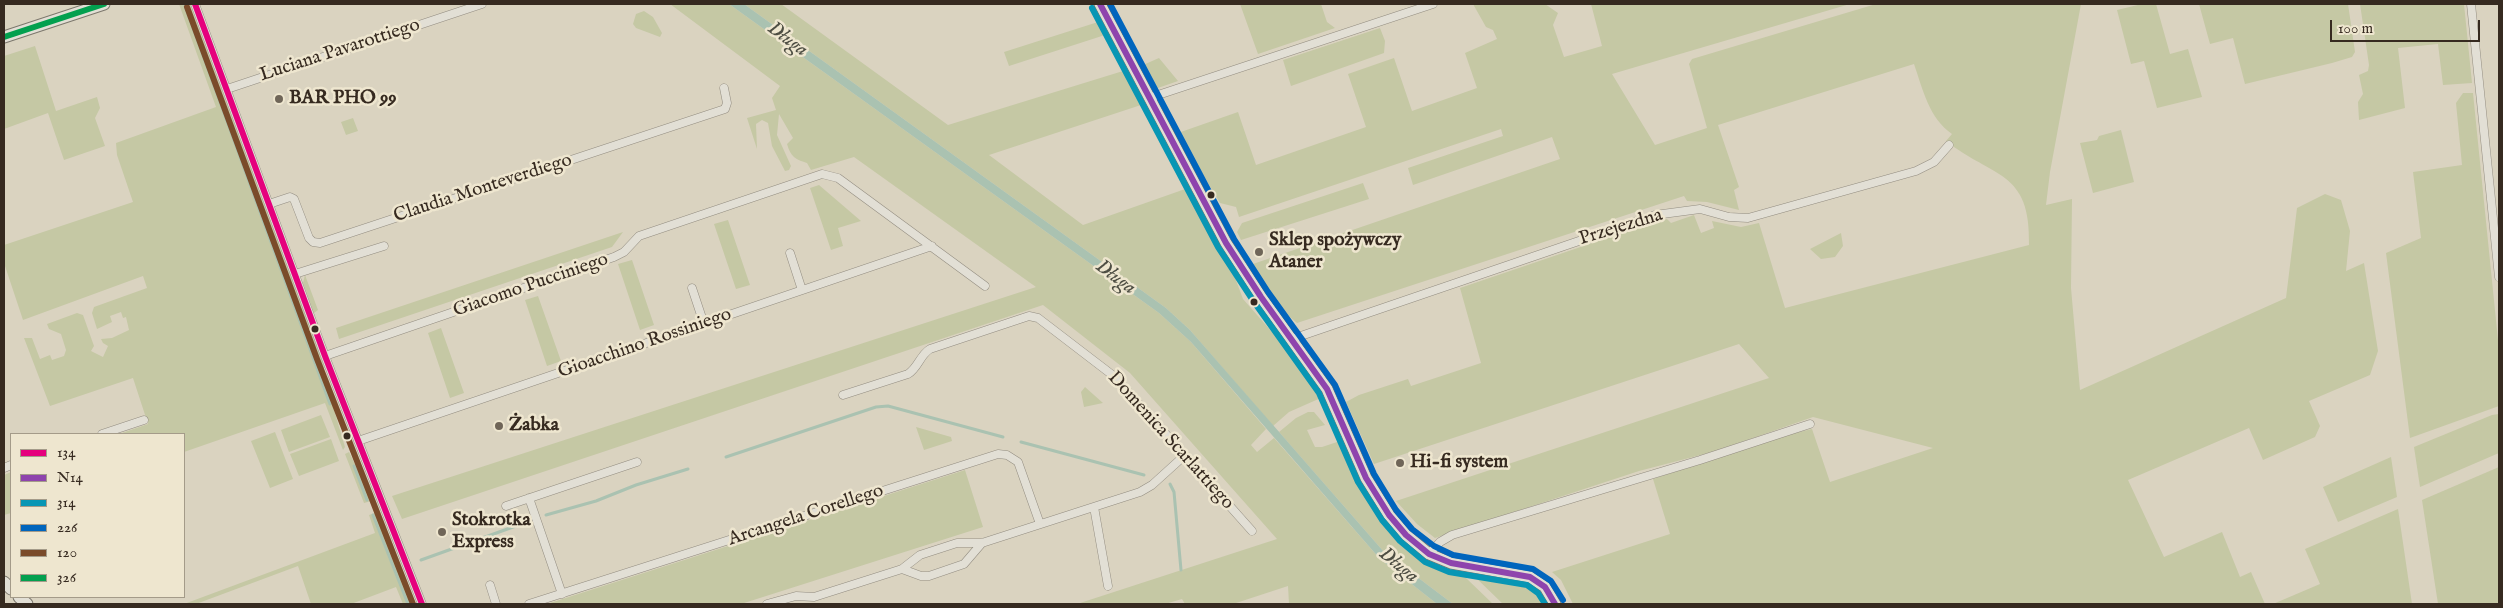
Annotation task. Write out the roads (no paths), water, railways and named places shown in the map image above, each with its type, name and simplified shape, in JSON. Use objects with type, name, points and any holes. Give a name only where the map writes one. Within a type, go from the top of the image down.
[{"type":"street","points":[[4,37],[104,4]]},
{"type":"street","points":[[195,4],[325,356],[422,604]]},
{"type":"street","name":"Luciana Pavarottiego","points":[[227,89],[482,4]]},
{"type":"street","points":[[1100,4],[1226,243],[1261,297],[1327,389],[1366,478],[1379,501],[1406,535],[1429,554],[1446,561],[1472,567],[1530,577],[1545,587],[1556,604]]},
{"type":"street","points":[[1149,98],[1433,4]]},
{"type":"street","points":[[2471,4],[2499,277]]},
{"type":"street","name":"Claudia Monteverdiego","points":[[269,204],[290,197],[294,198],[309,238],[313,242],[320,242],[725,109],[727,103],[724,88]]},
{"type":"street","name":"Przejezdna","points":[[1292,339],[1655,215],[1700,209],[1729,217],[1748,218],[1916,171],[1934,162],[1949,146]]},
{"type":"street","name":"Giacomo Pucciniego","points":[[325,356],[614,257],[624,252],[639,236],[814,175],[830,175],[838,178],[932,246]]},
{"type":"street","points":[[295,274],[384,246]]},
{"type":"street","points":[[932,246],[985,286]]},
{"type":"street","name":"Gioacchino Rossiniego","points":[[358,441],[932,246]]},
{"type":"street","points":[[790,253],[802,290]]},
{"type":"street","points":[[692,288],[704,324]]},
{"type":"street","name":"Domenica Scarlattiego","points":[[843,395],[908,374],[914,370],[925,352],[930,349],[1029,316],[1038,318],[1115,377],[1252,531]]},
{"type":"street","points":[[105,433],[144,420]]},
{"type":"street","points":[[1429,554],[1440,542],[1452,535],[1700,460],[1810,424]]},
{"type":"street","name":"Arcangela Corellego","points":[[529,604],[998,454],[1007,454],[1018,462],[1040,524]]},
{"type":"street","points":[[767,604],[788,598],[814,597],[902,569],[920,554],[957,542],[982,543],[1146,489],[1184,456]]},
{"type":"street","points":[[506,506],[638,462]]},
{"type":"street","points":[[529,498],[562,594]]},
{"type":"street","points":[[1094,507],[1108,586]]},
{"type":"street","points":[[902,569],[921,576],[929,576],[964,564],[982,543]]},
{"type":"street","points":[[490,585],[496,604]]},
{"type":"street","points":[[808,604],[814,597]]},
{"type":"water","name":"Długa","points":[[729,4],[744,4],[1166,308],[1190,330],[1384,552],[1453,604],[1437,604],[1380,559],[1191,342],[1159,313]]},
{"type":"waterway","points":[[185,6],[330,404]]},
{"type":"waterway","points":[[726,457],[876,407],[888,406],[1003,437]]},
{"type":"waterway","points":[[1021,442],[1144,475]]},
{"type":"waterway","points":[[354,466],[367,500]]},
{"type":"waterway","points":[[546,515],[596,501],[636,485],[688,469]]},
{"type":"waterway","points":[[1170,484],[1174,492],[1181,570]]},
{"type":"waterway","points":[[373,515],[408,604]]},
{"type":"waterway","points":[[421,560],[527,522]]},
{"type":"place","name":"BAR PHO 99","points":[[279,99]]},
{"type":"place","name":"Sklep spożywczy Ataner","points":[[1259,252]]},
{"type":"place","name":"Żabka","points":[[499,426]]},
{"type":"place","name":"Hi-fi system","points":[[1400,463]]},
{"type":"place","name":"Stokrotka Express","points":[[442,532]]}]
